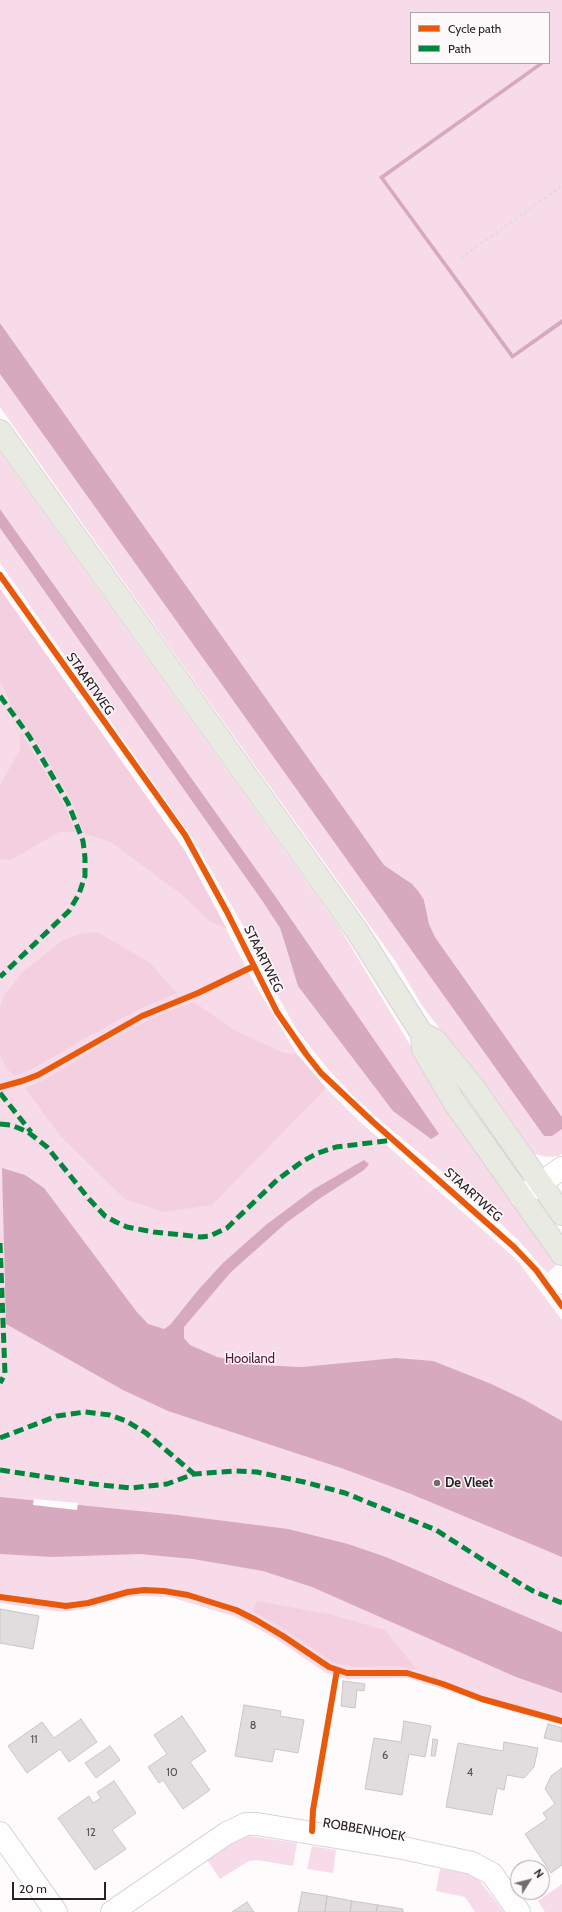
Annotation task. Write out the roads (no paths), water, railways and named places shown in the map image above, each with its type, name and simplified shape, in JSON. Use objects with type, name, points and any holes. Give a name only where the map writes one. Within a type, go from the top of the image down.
[{"type":"main road","points":[[0,431],[339,905],[422,1034],[423,1049],[454,1102],[562,1254]]},
{"type":"main road","points":[[422,1034],[435,1040],[474,1088],[562,1214]]},
{"type":"street","points":[[521,1197],[562,1168]]},
{"type":"street","name":"ROBBENHOEK","points":[[112,1912],[227,1833],[242,1825],[257,1824],[403,1848],[472,1863],[492,1874],[519,1912]]},
{"type":"street","points":[[0,1833],[56,1912]]},
{"type":"place","name":"De Vleet","points":[[437,1483]]},
{"type":"park label","name":"Hooiland","points":[[250,1359]]}]
